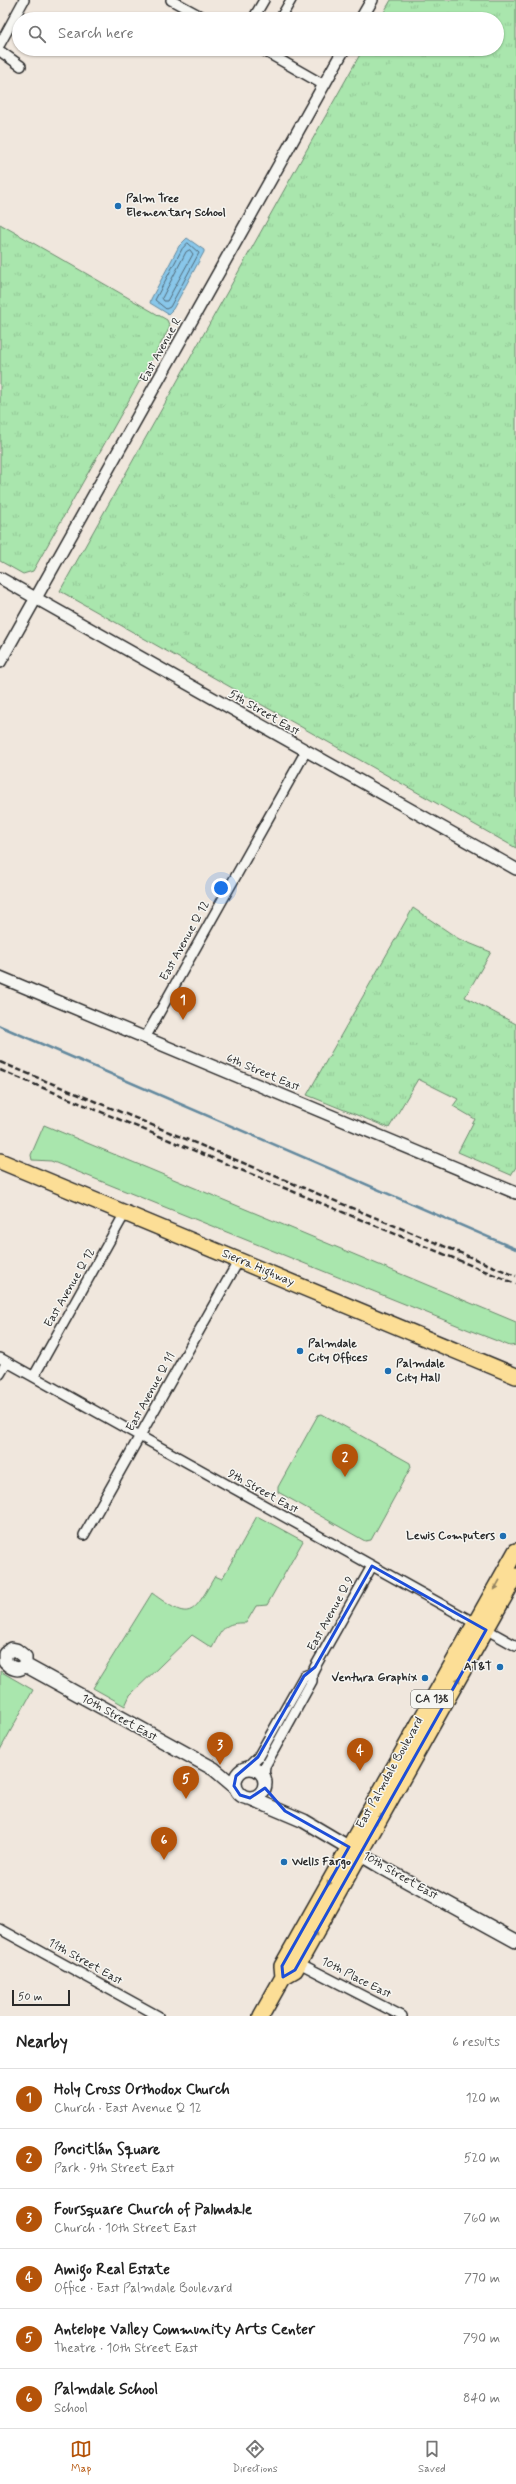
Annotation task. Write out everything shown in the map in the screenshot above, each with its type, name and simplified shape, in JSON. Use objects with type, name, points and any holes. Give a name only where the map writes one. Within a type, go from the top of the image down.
[{"type":"highway","name":"Sierra Highway","points":[[0,1161],[512,1371]]},
{"type":"highway","name":"East Palmdale Boulevard","points":[[283,1977],[282,1966],[354,1850],[481,1626],[516,1551]]},
{"type":"highway","name":"East Palmdale Boulevard","points":[[481,1626],[516,1576]]},
{"type":"highway","name":"East Palmdale Boulevard","points":[[261,2016],[283,1977],[295,1970],[299,1963],[354,1850]]},
{"type":"main road","name":"10th Street East","points":[[3,1653],[15,1669],[25,1665],[214,1769],[234,1786]]},
{"type":"main road","name":"10th Street East","points":[[214,1769],[243,1770]]},
{"type":"main road","points":[[243,1770],[258,1770],[264,1782],[259,1795],[250,1798],[240,1795],[234,1786],[243,1770]]},
{"type":"main road","name":"10th Street East","points":[[264,1782],[285,1811]]},
{"type":"main road","name":"10th Street East","points":[[250,1798],[285,1811],[516,1941]]},
{"type":"street","points":[[17,12],[24,0]]},
{"type":"street","points":[[171,0],[193,12]]},
{"type":"street","points":[[257,12],[264,0]]},
{"type":"street","points":[[284,12],[291,0]]},
{"type":"street","points":[[365,12],[372,0]]},
{"type":"street","points":[[0,44],[12,22]]},
{"type":"street","points":[[0,51],[21,66]]},
{"type":"street","points":[[274,56],[324,85]]},
{"type":"street","name":"East Avenue R","points":[[0,662],[340,56]]},
{"type":"street","name":"5th Street East","points":[[0,578],[516,869]]},
{"type":"street","name":"East Avenue Q 12","points":[[145,1038],[306,751]]},
{"type":"street","name":"6th Street East","points":[[0,977],[516,1193]]},
{"type":"street","name":"East Avenue Q 12","points":[[34,1376],[125,1212]]},
{"type":"street","name":"East Avenue Q 11","points":[[84,1536],[239,1260]]},
{"type":"street","points":[[0,1374],[4,1360]]},
{"type":"street","name":"9th Street East","points":[[4,1360],[516,1646]]},
{"type":"street","name":"East Avenue Q 9","points":[[264,1782],[265,1766],[312,1681],[312,1673],[372,1566]]},
{"type":"street","name":"East Avenue Q 9","points":[[243,1770],[258,1757],[304,1676],[312,1673]]},
{"type":"street","name":"11th Street East","points":[[0,1929],[158,2016]]},
{"type":"street","name":"10th Place East","points":[[299,1963],[358,1992],[402,2016]]},
{"type":"highlighted area","points":[[372,1566],[486,1630],[295,1970],[283,1977],[282,1966],[349,1847],[285,1811],[265,1788],[250,1798],[240,1795],[234,1786],[236,1776],[258,1757],[304,1676],[315,1667]]},
{"type":"green space","points":[[391,0],[516,0],[516,848],[60,591],[359,56],[504,56],[504,12],[384,12]]},
{"type":"green space","points":[[0,224],[167,320],[170,327],[33,571],[23,574],[0,561]]},
{"type":"green space","points":[[413,908],[459,939],[491,952],[465,997],[516,1024],[516,1167],[511,1175],[458,1152],[475,1119],[453,1106],[458,1099],[418,1079],[389,1128],[307,1095]]},
{"type":"green space","points":[[44,1125],[516,1322],[516,1345],[510,1346],[474,1332],[51,1161],[32,1160],[31,1155]]},
{"type":"green space","points":[[322,1414],[410,1463],[411,1467],[371,1540],[365,1541],[278,1492],[278,1487],[318,1415]]},
{"type":"green space","points":[[257,1516],[303,1541],[267,1605],[256,1606],[246,1623],[228,1625],[224,1628],[212,1648],[192,1635],[130,1695],[125,1706],[93,1688],[152,1593],[175,1608],[183,1611],[190,1610],[195,1607],[201,1600],[215,1576],[222,1579]]},
{"type":"green space","points":[[0,1671],[33,1690],[0,1750]]},
{"type":"water","points":[[187,238],[204,250],[204,252],[173,309],[168,314],[150,303],[151,299],[179,246]]},
{"type":"waterway","points":[[0,1026],[516,1249]]},
{"type":"railway","points":[[0,1062],[516,1276]]},
{"type":"railway","points":[[0,1070],[516,1284]]},
{"type":"place","name":"Palm Tree Elementary School","points":[[118,206]]},
{"type":"place","name":"Holy Cross Orthodox Church","points":[[183,1020]]},
{"type":"place","name":"Palmdale City Offices","points":[[300,1351]]},
{"type":"place","name":"Palmdale City Hall","points":[[388,1371]]},
{"type":"place","name":"Poncitlán Square","points":[[345,1477]]},
{"type":"place","name":"Lewis Computers","points":[[503,1536]]},
{"type":"place","name":"AT&T","points":[[500,1667]]},
{"type":"place","name":"Ventura Graphix","points":[[425,1678]]},
{"type":"place","name":"Foursquare Church of Palmdale","points":[[220,1765]]},
{"type":"place","name":"Amigo Real Estate","points":[[360,1771]]},
{"type":"place","name":"Antelope Valley Community Arts Center","points":[[186,1799]]},
{"type":"place","name":"Palmdale School","points":[[164,1860]]},
{"type":"place","name":"Wells Fargo","points":[[284,1862]]}]
